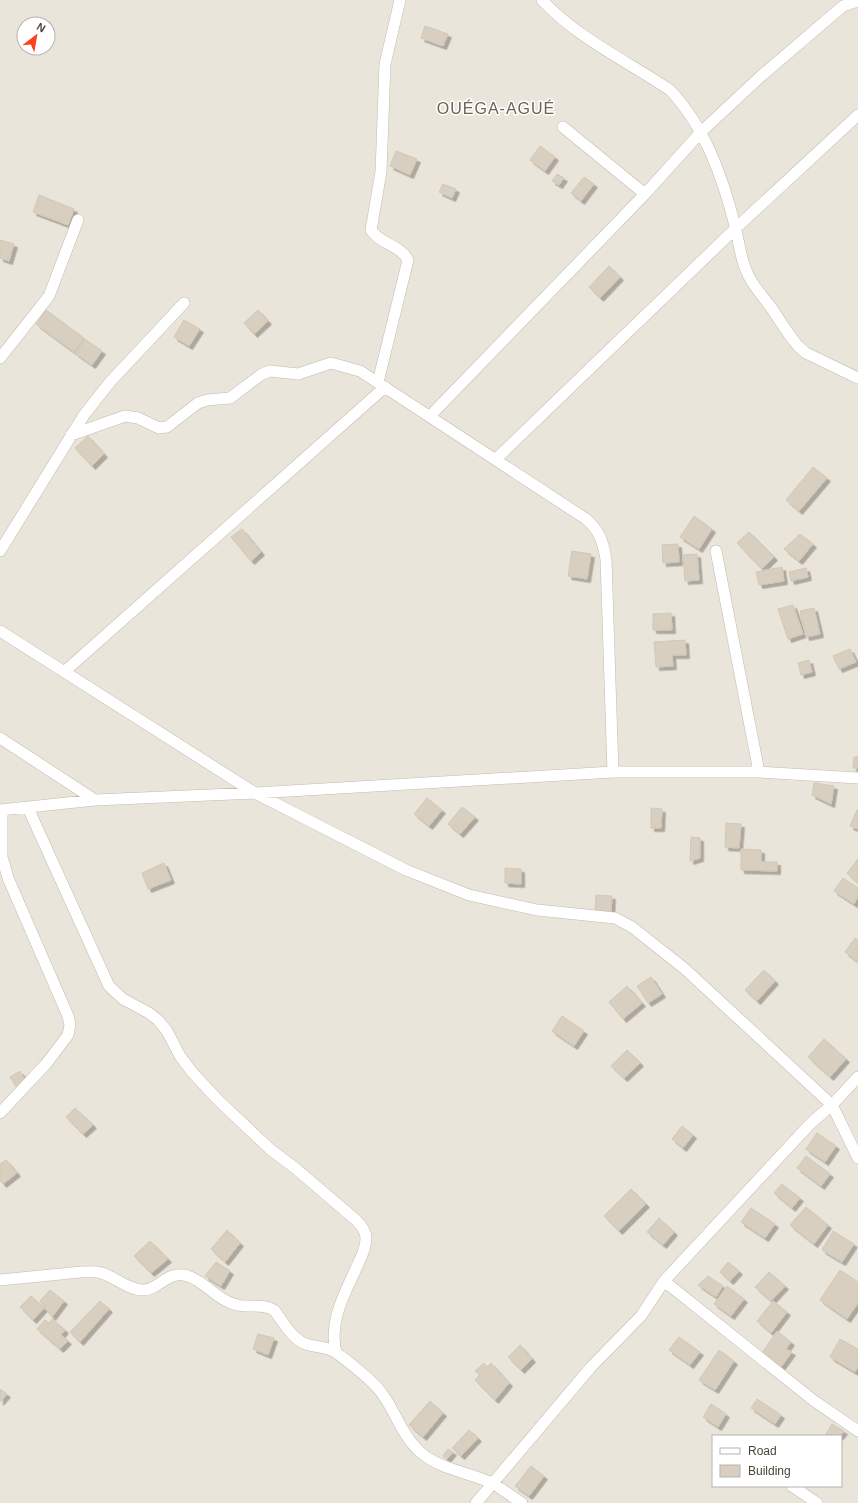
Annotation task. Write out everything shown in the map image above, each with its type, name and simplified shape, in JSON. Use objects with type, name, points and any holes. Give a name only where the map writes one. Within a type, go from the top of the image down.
[{"type":"street","points":[[64,672],[381,385],[408,260],[405,254],[375,236],[371,230],[381,172],[385,64],[400,0]]},
{"type":"street","points":[[542,0],[588,38],[670,90],[680,100],[701,132],[720,178],[736,228],[741,257],[746,271],[755,287],[794,341],[806,353],[858,378]]},
{"type":"street","points":[[430,416],[645,194],[701,132],[761,76],[843,6],[858,1]]},
{"type":"street","points":[[496,459],[736,228],[858,115]]},
{"type":"street","points":[[563,127],[645,194]]},
{"type":"street","points":[[0,358],[49,296],[78,220]]},
{"type":"street","points":[[0,551],[84,415],[110,382],[184,303]]},
{"type":"street","points":[[71,435],[125,416],[138,418],[159,428],[167,427],[198,403],[208,400],[224,400],[230,398],[262,374],[270,371],[298,374],[331,363],[360,371],[496,459],[595,526],[601,536],[606,559],[613,772]]},
{"type":"street","points":[[716,551],[759,772]]},
{"type":"street","points":[[0,631],[255,793],[406,870],[469,895],[538,910],[615,918],[632,927],[685,969],[832,1105],[858,1158]]},
{"type":"street","points":[[0,738],[95,800]]},
{"type":"street","points":[[0,1113],[46,1064],[68,1035],[70,1025],[68,1016],[8,878],[2,857],[1,810],[95,800],[255,793],[613,772],[759,772],[858,778]]},
{"type":"street","points":[[28,808],[109,986],[123,999],[149,1013],[158,1020],[167,1031],[180,1056],[192,1072],[218,1100],[271,1150],[295,1168],[356,1220],[363,1228],[367,1236],[365,1247],[345,1292],[334,1329],[334,1345],[336,1352]]},
{"type":"street","points":[[476,1503],[591,1367],[641,1316],[664,1281],[811,1123],[832,1105],[858,1077]]},
{"type":"street","points":[[0,1280],[82,1272],[98,1272],[141,1290],[151,1289],[171,1276],[182,1275],[192,1277],[227,1301],[236,1305],[264,1306],[270,1308],[301,1342],[316,1347],[327,1348],[336,1352],[382,1394],[403,1431],[420,1451],[432,1461],[447,1468],[493,1484],[522,1503]]},
{"type":"street","points":[[664,1281],[812,1400],[858,1431]]},
{"type":"street","points":[[793,1487],[817,1503]]},
{"type":"shaded area","points":[[0,0],[858,0],[858,1503],[0,1503]]},
{"type":"building","points":[[425,26],[448,34],[443,46],[421,38]]},
{"type":"building","points":[[540,146],[555,157],[545,171],[530,160]]},
{"type":"building","points":[[396,151],[417,159],[410,175],[390,166]]},
{"type":"building","points":[[557,174],[564,178],[559,185],[552,181]]},
{"type":"building","points":[[584,177],[594,184],[581,201],[571,193]]},
{"type":"building","points":[[443,184],[456,189],[452,198],[439,192]]},
{"type":"building","points":[[39,195],[74,209],[68,225],[33,212]]},
{"type":"building","points":[[0,240],[14,244],[9,261],[0,258]]},
{"type":"building","points":[[609,266],[620,277],[600,298],[589,287]]},
{"type":"building","points":[[46,310],[84,338],[74,352],[36,324]]},
{"type":"building","points":[[258,310],[268,321],[254,334],[244,323]]},
{"type":"building","points":[[184,320],[200,329],[189,346],[174,337]]},
{"type":"building","points":[[85,339],[102,351],[92,365],[75,353]]},
{"type":"building","points":[[88,436],[104,454],[92,466],[75,448]]},
{"type":"building","points":[[813,467],[827,478],[799,511],[786,500]]},
{"type":"building","points":[[694,516],[712,529],[699,549],[680,537]]},
{"type":"building","points":[[242,529],[261,552],[251,561],[231,537]]},
{"type":"building","points":[[749,532],[774,557],[762,569],[737,543]]},
{"type":"building","points":[[800,534],[813,544],[799,561],[784,549]]},
{"type":"building","points":[[678,544],[679,562],[663,563],[662,545]]},
{"type":"building","points":[[572,551],[591,554],[587,579],[568,576]]},
{"type":"building","points":[[697,554],[699,580],[685,581],[683,555]]},
{"type":"building","points":[[782,567],[784,581],[759,585],[756,572]]},
{"type":"building","points":[[806,568],[808,577],[791,581],[789,572]]},
{"type":"building","points":[[793,605],[803,634],[788,639],[778,609]]},
{"type":"building","points":[[814,608],[820,634],[806,637],[800,611]]},
{"type":"building","points":[[671,613],[672,630],[653,630],[653,614]]},
{"type":"building","points":[[685,640],[686,655],[672,655],[673,666],[656,667],[654,642]]},
{"type":"building","points":[[850,649],[856,662],[839,669],[833,656]]},
{"type":"building","points":[[809,660],[812,672],[801,675],[798,663]]},
{"type":"building","points":[[854,757],[858,757],[858,768],[853,768]]},
{"type":"building","points":[[814,783],[834,786],[831,804],[812,795]]},
{"type":"building","points":[[427,798],[442,810],[429,826],[414,814]]},
{"type":"building","points":[[462,807],[475,817],[460,834],[448,824]]},
{"type":"building","points":[[651,808],[662,809],[661,828],[651,828]]},
{"type":"building","points":[[857,810],[858,811],[858,829],[850,826]]},
{"type":"building","points":[[726,823],[741,824],[739,848],[725,847]]},
{"type":"building","points":[[691,837],[700,838],[700,858],[690,861]]},
{"type":"building","points":[[741,849],[761,850],[761,862],[777,862],[777,871],[741,870]]},
{"type":"building","points":[[858,859],[858,883],[847,873]]},
{"type":"building","points":[[164,863],[171,880],[148,889],[142,873]]},
{"type":"building","points":[[505,868],[521,869],[521,884],[505,883]]},
{"type":"building","points":[[843,878],[858,888],[858,897],[854,904],[834,891]]},
{"type":"building","points":[[596,895],[612,896],[611,913],[595,913]]},
{"type":"building","points":[[855,938],[858,940],[858,962],[845,952]]},
{"type":"building","points":[[764,970],[775,981],[757,1001],[745,990]]},
{"type":"building","points":[[651,977],[662,994],[648,1003],[637,986]]},
{"type":"building","points":[[627,986],[642,1003],[623,1019],[609,1002]]},
{"type":"building","points":[[562,1016],[584,1031],[574,1046],[552,1031]]},
{"type":"building","points":[[824,1039],[846,1059],[830,1077],[808,1057]]},
{"type":"building","points":[[627,1050],[640,1063],[624,1078],[611,1066]]},
{"type":"building","points":[[20,1071],[26,1083],[17,1088],[10,1077]]},
{"type":"building","points":[[75,1108],[93,1125],[83,1134],[66,1117]]},
{"type":"building","points":[[682,1126],[693,1135],[683,1148],[672,1139]]},
{"type":"building","points":[[817,1133],[836,1146],[825,1162],[806,1149]]},
{"type":"building","points":[[806,1156],[830,1174],[821,1186],[797,1168]]},
{"type":"building","points":[[6,1160],[17,1173],[3,1184],[0,1180],[0,1164]]},
{"type":"building","points":[[782,1184],[800,1198],[792,1208],[774,1193]]},
{"type":"building","points":[[631,1189],[646,1204],[619,1231],[604,1216]]},
{"type":"building","points":[[806,1207],[828,1225],[814,1244],[790,1225]]},
{"type":"building","points":[[751,1208],[775,1224],[765,1238],[741,1222]]},
{"type":"building","points":[[659,1218],[674,1232],[663,1245],[647,1232]]},
{"type":"building","points":[[227,1230],[240,1243],[225,1262],[211,1249]]},
{"type":"building","points":[[833,1231],[854,1244],[842,1262],[822,1250]]},
{"type":"building","points":[[150,1241],[168,1259],[151,1273],[134,1256]]},
{"type":"building","points":[[216,1262],[230,1271],[221,1286],[205,1276]]},
{"type":"building","points":[[728,1262],[739,1271],[730,1281],[720,1272]]},
{"type":"building","points":[[840,1270],[858,1282],[858,1303],[847,1319],[820,1300]]},
{"type":"building","points":[[769,1272],[785,1286],[771,1301],[755,1287]]},
{"type":"building","points":[[708,1276],[723,1286],[716,1297],[698,1285]]},
{"type":"building","points":[[727,1286],[744,1299],[731,1316],[714,1304]]},
{"type":"building","points":[[50,1290],[64,1301],[52,1317],[40,1301]]},
{"type":"building","points":[[31,1296],[44,1308],[33,1320],[20,1307]]},
{"type":"building","points":[[100,1301],[109,1309],[80,1342],[70,1332]]},
{"type":"building","points":[[773,1301],[787,1312],[771,1333],[757,1321]]},
{"type":"building","points":[[52,1319],[65,1330],[61,1335],[68,1341],[60,1349],[37,1329],[45,1320],[49,1323]]},
{"type":"building","points":[[777,1331],[791,1342],[786,1349],[792,1352],[781,1367],[762,1353]]},
{"type":"building","points":[[258,1334],[274,1338],[268,1355],[253,1349]]},
{"type":"building","points":[[679,1337],[700,1352],[690,1365],[669,1350]]},
{"type":"building","points":[[840,1339],[858,1349],[858,1366],[855,1372],[830,1357]]},
{"type":"building","points":[[520,1345],[532,1359],[521,1370],[508,1357]]},
{"type":"building","points":[[719,1350],[734,1361],[715,1390],[699,1380]]},
{"type":"building","points":[[484,1363],[487,1367],[491,1363],[509,1383],[495,1400],[475,1380],[480,1375],[475,1371]]},
{"type":"building","points":[[0,1389],[7,1394],[0,1402]]},
{"type":"building","points":[[757,1399],[781,1415],[775,1424],[751,1408]]},
{"type":"building","points":[[430,1401],[443,1413],[423,1437],[409,1425]]},
{"type":"building","points":[[711,1404],[726,1414],[718,1427],[703,1417]]},
{"type":"building","points":[[832,1424],[844,1431],[841,1435],[826,1435]]},
{"type":"building","points":[[469,1430],[478,1438],[461,1456],[452,1448]]},
{"type":"building","points":[[448,1449],[453,1452],[447,1459],[443,1456]]},
{"type":"building","points":[[531,1466],[544,1476],[529,1496],[515,1486]]},
{"type":"district","name":"OUÉGA-AGUÉ","points":[[496,108]]}]
